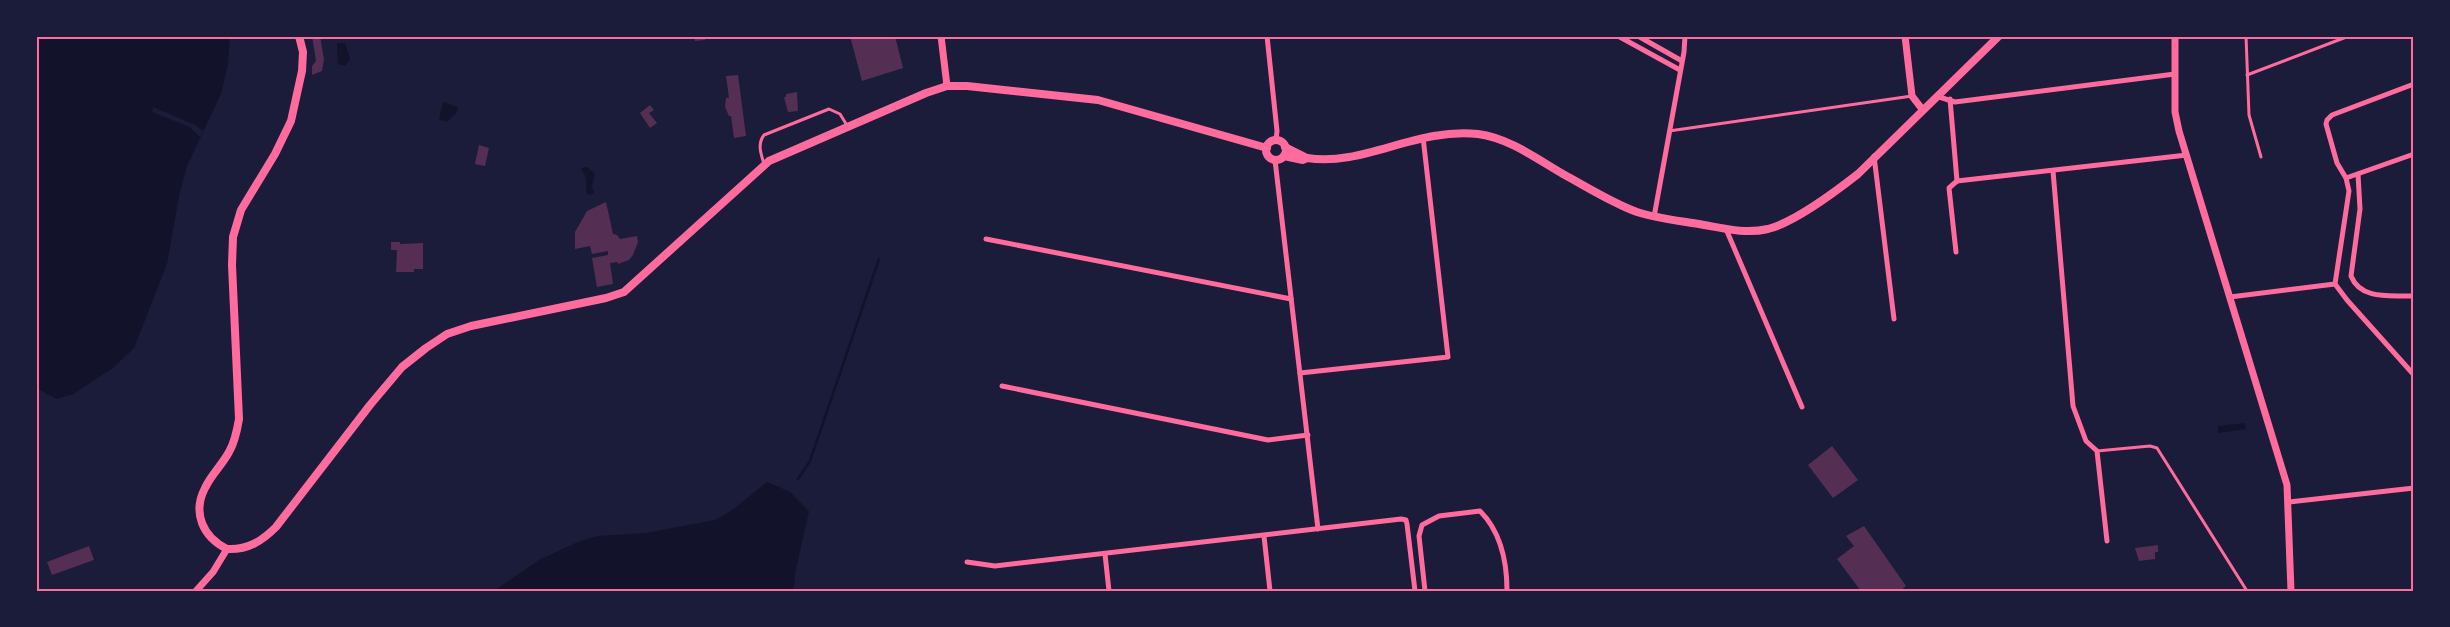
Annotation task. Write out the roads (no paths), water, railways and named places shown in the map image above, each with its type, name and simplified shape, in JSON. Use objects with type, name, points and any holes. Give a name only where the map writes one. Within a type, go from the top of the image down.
[{"type":"main road","points":[[299,36],[303,52],[302,71],[291,121],[275,154],[241,210],[233,237],[232,265],[240,419],[234,441],[205,487],[199,507],[200,517],[207,535],[227,549],[248,547],[267,537],[370,405],[402,368],[447,334],[471,326],[606,298],[624,292],[774,158],[926,93],[947,86],[967,86],[1098,100],[1266,148]]},
{"type":"main road","points":[[1266,148],[1269,157],[1275,160],[1284,156],[1303,160],[1307,158],[1334,160],[1423,137],[1463,134],[1495,139],[1526,153],[1626,207],[1654,217],[1726,230],[1755,231],[1780,225],[1839,189],[1858,174],[1922,109],[1999,36]]},
{"type":"main road","points":[[1266,148],[1276,140],[1282,142],[1285,147],[1307,158]]},
{"type":"main road","points":[[1284,156],[1285,147]]},
{"type":"street","points":[[941,36],[947,86]]},
{"type":"street","points":[[1266,36],[1277,131],[1276,140]]},
{"type":"street","points":[[1618,36],[1680,70]]},
{"type":"street","points":[[1638,36],[1682,61]]},
{"type":"street","points":[[1654,217],[1685,36]]},
{"type":"street","points":[[1905,36],[1912,96],[1922,109]]},
{"type":"street","points":[[2175,36],[2176,112],[2187,155],[2287,485],[2291,591]]},
{"type":"street","points":[[1936,96],[1955,102],[2175,74]]},
{"type":"street","points":[[2414,84],[2332,115],[2326,120],[2337,163],[2346,178],[2348,195],[2335,284],[2414,375]]},
{"type":"street","points":[[1950,99],[1957,181]]},
{"type":"street","points":[[1300,374],[1448,357],[1423,137]]},
{"type":"street","points":[[2346,178],[2414,154]]},
{"type":"street","points":[[1956,252],[1949,188],[1957,181],[2187,155]]},
{"type":"street","points":[[1874,156],[1894,319]]},
{"type":"street","points":[[1275,160],[1318,529]]},
{"type":"street","points":[[2053,171],[2073,406],[2086,440],[2097,451],[2107,541]]},
{"type":"street","points":[[2358,174],[2361,196],[2351,276],[2353,282],[2356,287],[2367,293],[2414,296]]},
{"type":"street","points":[[1726,230],[1802,406]]},
{"type":"street","points":[[986,239],[1292,299]]},
{"type":"street","points":[[2230,297],[2335,284]]},
{"type":"street","points":[[1002,386],[1268,440],[1308,435]]},
{"type":"street","points":[[2289,502],[2414,488]]},
{"type":"street","points":[[1425,591],[1419,536],[1422,524],[1439,516],[1480,511],[1490,520],[1503,550],[1507,591]]},
{"type":"street","points":[[967,562],[995,566],[1406,520],[1415,591]]},
{"type":"street","points":[[1264,536],[1270,591]]},
{"type":"street","points":[[196,591],[213,572],[227,549]]},
{"type":"street","points":[[1104,554],[1109,591]]},
{"type":"lane","points":[[2246,36],[2249,115],[2261,157]]},
{"type":"lane","points":[[2246,75],[2349,36]]},
{"type":"lane","points":[[1669,131],[1912,96]]},
{"type":"lane","points":[[764,165],[760,146],[760,140],[764,135],[829,109],[840,114],[848,127]]},
{"type":"lane","points":[[2097,451],[2150,446],[2157,448],[2247,591]]},
{"type":"waterway","points":[[798,479],[810,461],[879,259]]}]
